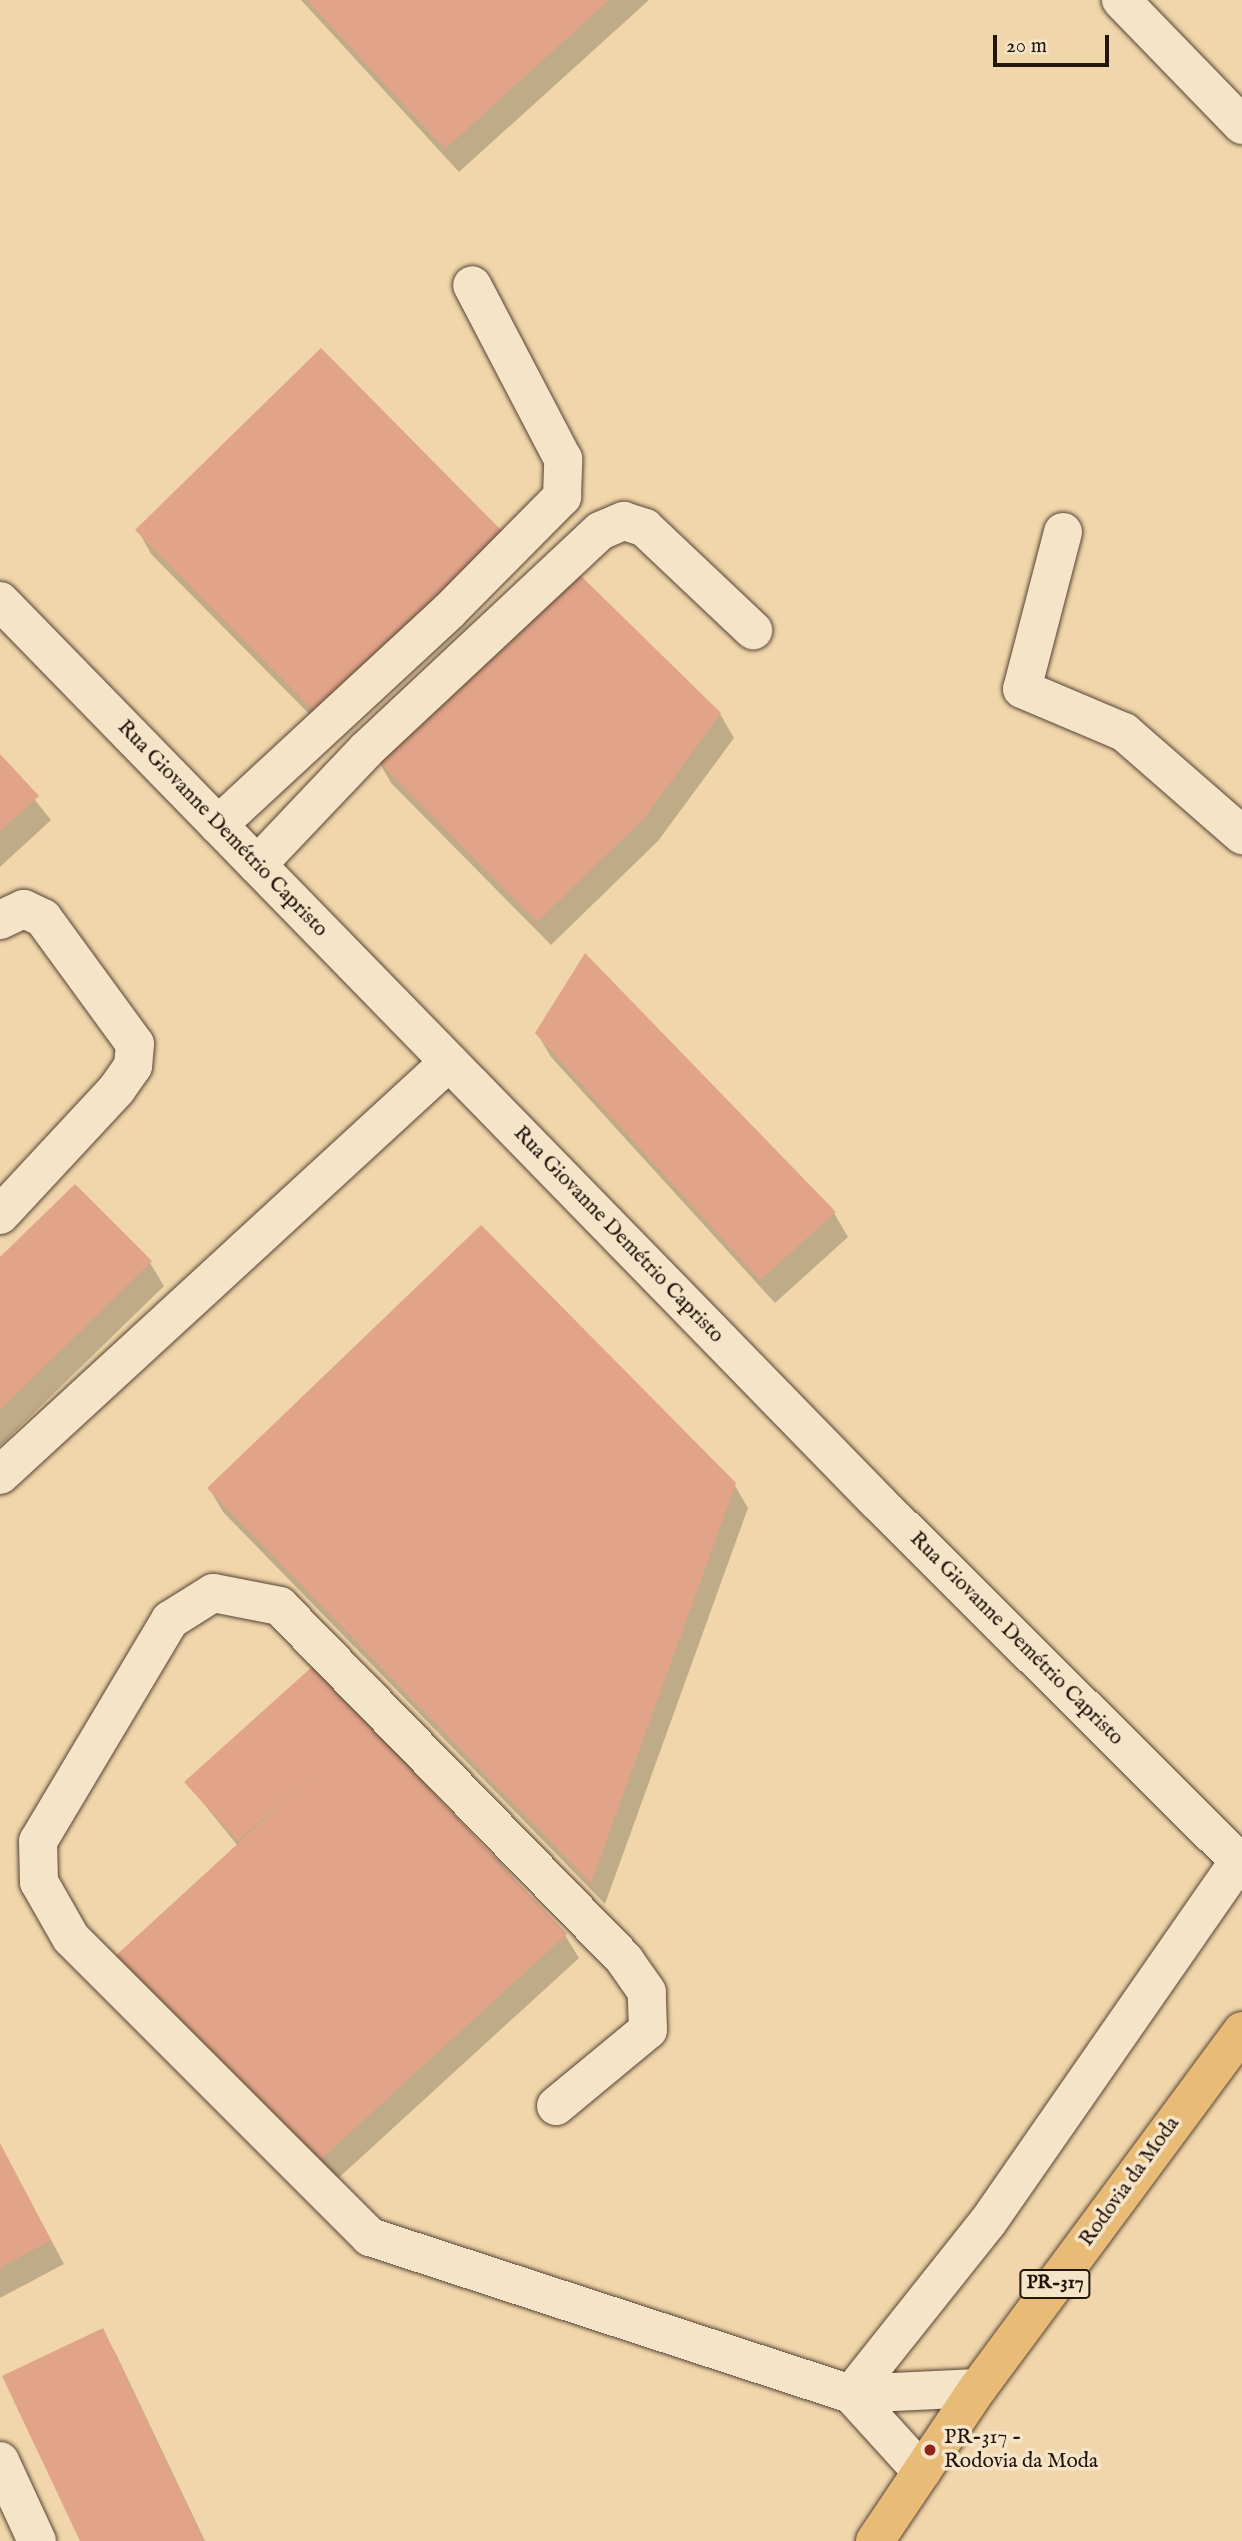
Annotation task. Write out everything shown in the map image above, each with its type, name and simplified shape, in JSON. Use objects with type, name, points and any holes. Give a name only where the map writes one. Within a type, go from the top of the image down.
[{"type":"highway","name":"Rodovia da Moda","points":[[875,2541],[978,2388],[1242,2031]]},
{"type":"street","points":[[1121,0],[1242,125]]},
{"type":"street","points":[[218,825],[449,611],[562,497],[563,459],[472,285]]},
{"type":"street","points":[[257,864],[366,750],[600,531],[624,521],[645,528],[753,630]]},
{"type":"street","points":[[1063,532],[1022,689],[1124,732],[1242,835]]},
{"type":"street","name":"Rua Giovanne Demétrio Capristo","points":[[0,601],[449,1062],[1240,1862]]},
{"type":"street","points":[[0,920],[24,909],[43,918],[135,1044],[134,1066],[117,1089],[0,1215]]},
{"type":"street","points":[[0,1475],[449,1062]]},
{"type":"street","points":[[556,2106],[648,2030],[647,1992],[625,1960],[280,1606],[214,1593],[170,1620],[38,1841],[39,1882],[71,1937],[370,2237],[851,2394],[978,2388]]},
{"type":"street","points":[[851,2394],[988,2222],[1240,1862]]},
{"type":"street","points":[[851,2394],[922,2472]]},
{"type":"street","points":[[0,2461],[37,2541]]},
{"type":"building","points":[[307,0],[609,0],[445,149]]},
{"type":"building","points":[[321,348],[503,532],[318,715],[135,530]]},
{"type":"building","points":[[578,573],[721,713],[645,817],[537,922],[376,759]]},
{"type":"building","points":[[0,754],[39,796],[0,831]]},
{"type":"building","points":[[585,953],[836,1212],[760,1280],[535,1033]]},
{"type":"building","points":[[75,1184],[152,1261],[0,1410],[0,1257]]},
{"type":"building","points":[[481,1225],[736,1483],[591,1883],[207,1488]]},
{"type":"building","points":[[313,1666],[567,1934],[307,2172],[111,1960],[317,1771],[238,1841],[184,1782]]},
{"type":"building","points":[[0,2143],[51,2240],[0,2268]]},
{"type":"building","points":[[103,2328],[204,2541],[80,2541],[2,2376]]},
{"type":"place","name":"PR-317 - Rodovia da Moda","points":[[930,2450]]}]
